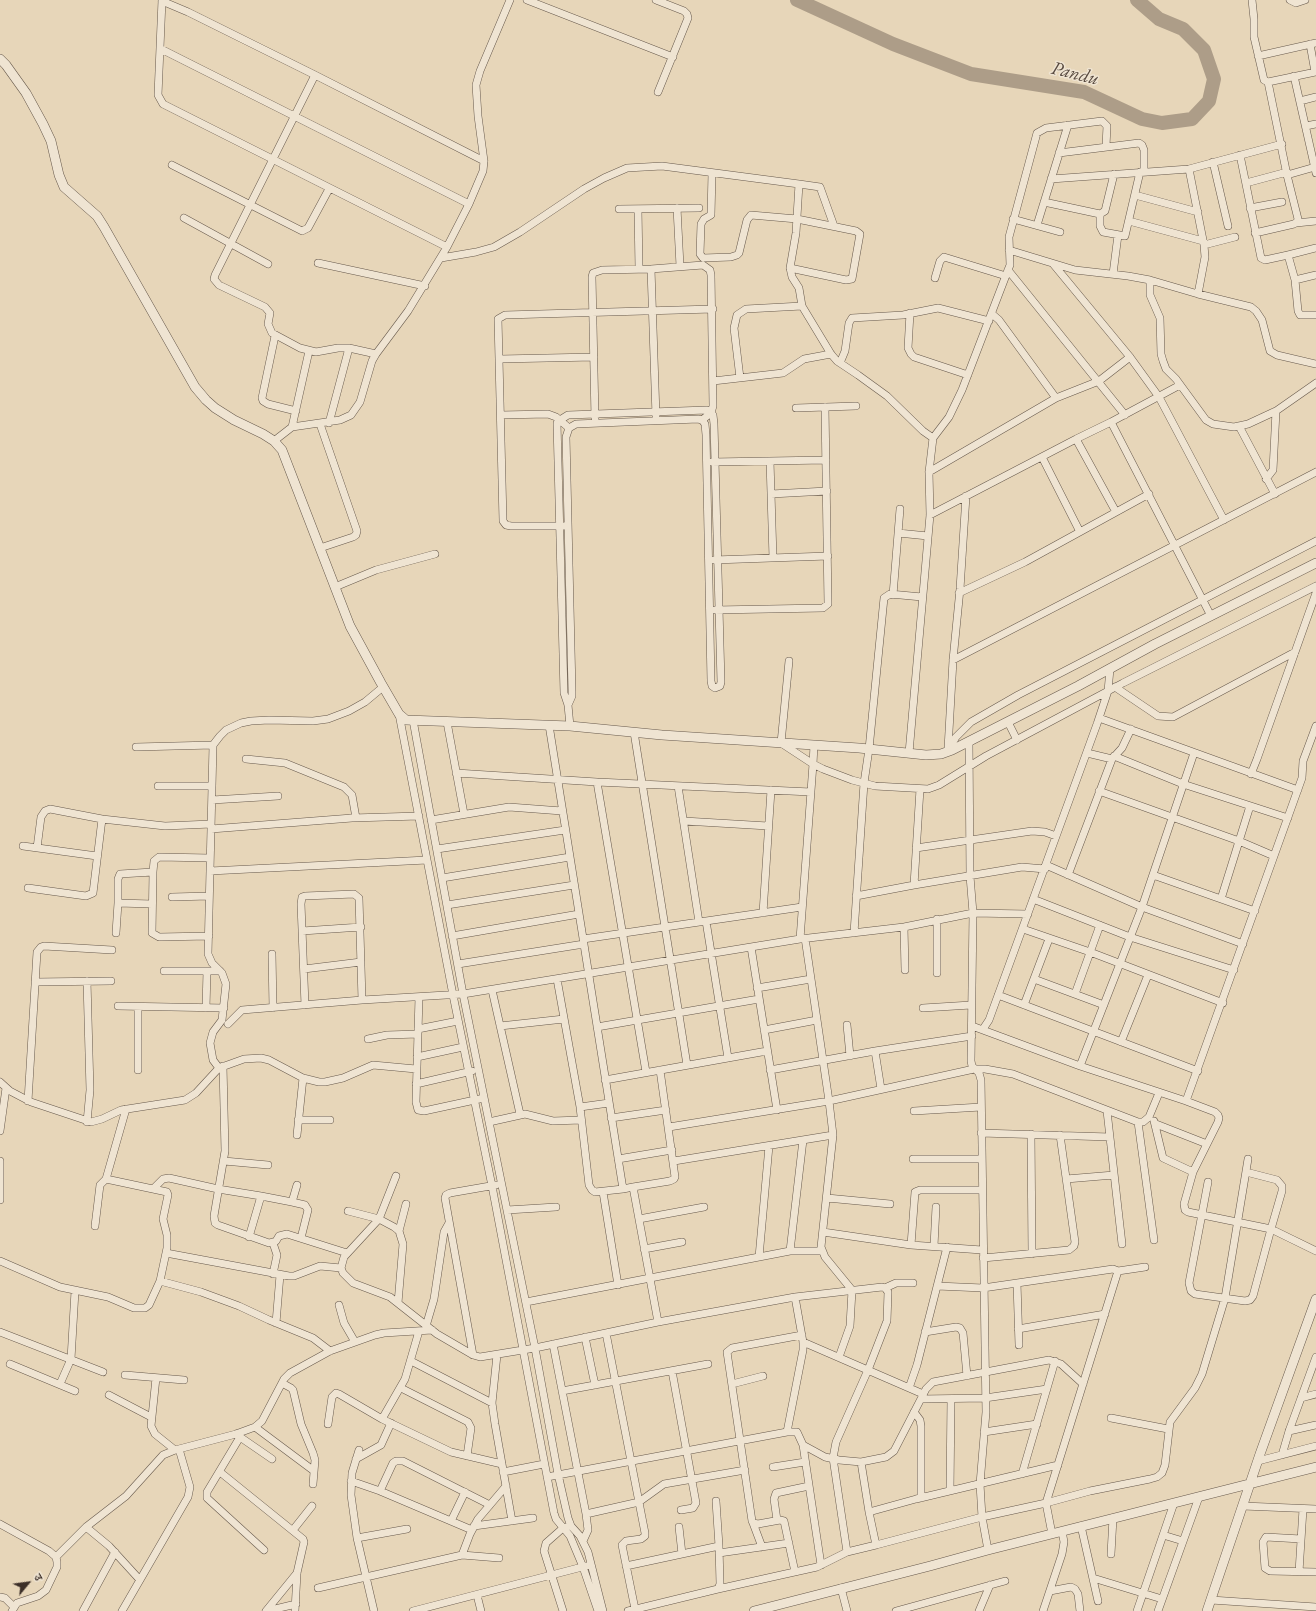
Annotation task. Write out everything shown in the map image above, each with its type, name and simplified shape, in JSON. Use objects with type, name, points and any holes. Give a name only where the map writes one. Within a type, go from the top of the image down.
[{"type":"street","points":[[274,441],[292,427],[329,423],[346,418],[356,409],[360,402],[372,361],[425,286],[447,247],[481,178],[484,161],[478,116],[476,85],[480,71],[510,0]]},
{"type":"street","points":[[527,0],[673,57]]},
{"type":"street","points":[[656,0],[671,3],[684,11],[688,18],[658,92]]},
{"type":"street","points":[[1252,0],[1254,23],[1253,32],[1262,78],[1268,82],[1316,72],[1313,43],[1258,56]]},
{"type":"street","points":[[1290,0],[1296,3],[1305,0]]},
{"type":"street","points":[[447,247],[329,189],[163,104],[158,95],[162,1],[183,9],[484,161]]},
{"type":"street","points":[[160,49],[469,204]]},
{"type":"street","points":[[0,59],[26,93],[44,124],[51,141],[59,175],[64,187],[97,216],[195,387],[215,408],[274,441],[282,450],[350,626],[399,714],[406,720],[570,726],[869,749],[926,755],[941,754],[1008,722],[1316,563]]},
{"type":"street","points":[[315,75],[232,244],[215,274],[214,279],[219,285],[268,309],[270,313],[269,328],[275,336],[309,351],[349,348],[376,354]]},
{"type":"street","points":[[1246,183],[1287,174],[1315,170],[1314,150],[1306,126],[1294,76]]},
{"type":"street","points":[[1268,82],[1298,219],[1296,222]]},
{"type":"street","points":[[1300,101],[1316,97]]},
{"type":"street","points":[[909,753],[930,515],[929,472],[933,438],[949,416],[968,375],[1010,265],[1009,237],[1037,133],[1046,128],[1102,121],[1107,126],[1106,146]]},
{"type":"street","points":[[1306,126],[1316,124]]},
{"type":"street","points":[[1037,225],[1068,125]]},
{"type":"street","points":[[1059,153],[1106,146],[1139,143],[1142,145],[1144,150],[1142,172],[1125,236],[1103,232],[1100,226],[1100,214]]},
{"type":"street","points":[[1051,179],[1188,169],[1282,144]]},
{"type":"street","points":[[1240,155],[1261,258],[1265,260],[1316,248]]},
{"type":"street","points":[[1213,162],[1228,226]]},
{"type":"street","points":[[172,165],[299,231],[305,231],[308,228],[329,189]]},
{"type":"street","points":[[441,258],[476,252],[494,247],[520,232],[589,186],[627,168],[662,166],[820,187],[834,226]]},
{"type":"street","points":[[1188,169],[1204,243],[1205,257],[1198,294]]},
{"type":"street","points":[[712,173],[711,215],[704,219],[701,224],[700,254],[703,258],[731,257],[737,255],[746,220],[751,215],[797,219],[856,231],[860,234],[852,279],[846,280],[790,268]]},
{"type":"street","points":[[1044,202],[1100,214],[1105,211],[1114,174]]},
{"type":"street","points":[[799,184],[797,219],[790,268],[792,277],[799,288],[802,306],[831,354],[840,363],[887,396],[923,431],[933,438]]},
{"type":"street","points":[[1135,195],[1198,212]]},
{"type":"street","points":[[1250,208],[1282,202]]},
{"type":"street","points":[[677,208],[680,266]]},
{"type":"street","points":[[619,209],[699,208]]},
{"type":"street","points":[[638,209],[639,269]]},
{"type":"street","points":[[184,218],[268,264]]},
{"type":"street","points":[[1013,219],[1060,232]]},
{"type":"street","points":[[1129,221],[1204,243],[1235,237]]},
{"type":"street","points":[[1255,233],[1296,222],[1316,221]]},
{"type":"street","points":[[1113,274],[1118,235]]},
{"type":"street","points":[[1009,250],[1054,265],[1075,270],[1150,280],[1251,307],[1256,311],[1262,320],[1270,351],[1277,355],[1316,364]]},
{"type":"street","points":[[1288,255],[1290,257],[1295,280],[1298,311],[1300,314],[1316,315]]},
{"type":"street","points":[[935,278],[940,261],[944,257],[1007,273],[1099,380],[1125,415]]},
{"type":"street","points":[[318,263],[425,286]]},
{"type":"street","points":[[568,705],[571,701],[572,691],[566,437],[569,428],[576,424],[702,420],[711,413],[713,406],[713,309],[710,270],[703,265],[652,269],[602,270],[593,273],[595,423]]},
{"type":"street","points":[[1054,265],[1130,357],[1159,396],[1224,520]]},
{"type":"street","points":[[652,269],[655,422]]},
{"type":"street","points":[[1295,280],[1316,275]]},
{"type":"street","points":[[1150,280],[1150,295],[1160,318],[1161,354],[1166,369],[1206,420],[1213,424],[1222,426],[1239,426],[1248,424],[1276,411],[1316,383]]},
{"type":"street","points":[[740,378],[734,328],[737,315],[746,309],[802,306]]},
{"type":"street","points":[[840,363],[845,351],[849,323],[852,318],[910,313],[943,308],[999,320],[1056,398]]},
{"type":"street","points":[[568,525],[511,526],[506,525],[503,521],[500,359],[497,324],[501,316],[713,309]]},
{"type":"street","points":[[910,313],[908,348],[911,354],[914,357],[968,375]]},
{"type":"street","points":[[275,336],[262,398],[263,401],[268,404],[296,411]]},
{"type":"street","points":[[329,423],[349,348]]},
{"type":"street","points":[[292,427],[309,351]]},
{"type":"street","points":[[713,381],[783,373],[804,359],[831,354]]},
{"type":"street","points":[[500,359],[594,357]]},
{"type":"street","points":[[929,472],[1056,398],[1099,380],[1130,357]]},
{"type":"street","points":[[930,515],[1076,438],[1125,415],[1180,385]]},
{"type":"street","points":[[796,408],[856,406]]},
{"type":"street","points":[[710,610],[826,607],[829,601],[825,407]]},
{"type":"street","points":[[570,726],[568,705],[564,693],[556,429],[560,420],[568,415],[656,413],[704,410],[711,413],[714,419],[721,682],[720,686],[715,688],[712,686],[711,681],[706,427],[702,420]]},
{"type":"street","points":[[1266,479],[1273,470],[1276,411]]},
{"type":"street","points":[[501,416],[548,414],[560,420],[569,428]]},
{"type":"street","points":[[1111,422],[1211,616]]},
{"type":"street","points":[[320,424],[357,531],[356,535],[352,537],[320,548]]},
{"type":"street","points":[[1239,426],[1275,494]]},
{"type":"street","points":[[1076,438],[1116,512]]},
{"type":"street","points":[[1042,457],[1080,532]]},
{"type":"street","points":[[707,462],[826,460]]},
{"type":"street","points":[[770,461],[773,558]]},
{"type":"street","points":[[953,660],[1316,472]]},
{"type":"street","points":[[771,494],[827,492]]},
{"type":"street","points":[[959,593],[1025,562],[1149,494]]},
{"type":"street","points":[[948,751],[953,660],[966,496]]},
{"type":"street","points":[[893,594],[900,509]]},
{"type":"street","points":[[898,533],[928,536]]},
{"type":"street","points":[[948,751],[956,737],[971,722],[1018,695],[1316,541]]},
{"type":"street","points":[[335,587],[376,570],[435,554]]},
{"type":"street","points":[[709,560],[828,556]]},
{"type":"street","points":[[781,743],[813,764],[852,780],[875,786],[928,789],[939,785],[970,766],[1115,687],[1316,586]]},
{"type":"street","points":[[1251,774],[1316,593]]},
{"type":"street","points":[[854,933],[864,783],[869,749],[884,598],[893,594],[922,597]]},
{"type":"street","points":[[1115,687],[1158,716],[1173,717],[1295,652]]},
{"type":"street","points":[[781,743],[789,661]]},
{"type":"street","points":[[983,1029],[998,995],[1087,753],[1108,691],[1110,669]]},
{"type":"street","points":[[347,1252],[287,1234],[283,1235],[272,1243],[269,1243],[218,1225],[214,1216],[224,1161],[225,1144],[221,1067],[213,1060],[210,1043],[213,1032],[222,1020],[226,984],[225,977],[209,959],[208,936],[213,745],[226,730],[241,723],[269,720],[313,721],[328,719],[349,711],[365,702],[383,687]]},
{"type":"street","points":[[399,714],[468,1072],[492,1186],[544,1464],[556,1519],[570,1536],[583,1567],[598,1611]]},
{"type":"street","points":[[1099,718],[1298,790]]},
{"type":"street","points":[[413,720],[463,994],[516,1250],[558,1474],[568,1518],[571,1526],[583,1541],[592,1565],[603,1611]]},
{"type":"street","points":[[446,722],[464,814]]},
{"type":"street","points":[[1008,722],[1017,740]]},
{"type":"street","points":[[549,726],[622,1189]]},
{"type":"street","points":[[1186,1101],[1223,1003],[1298,790],[1302,778],[1303,761],[1316,726]]},
{"type":"street","points":[[1068,875],[1113,757],[1122,748],[1131,730]]},
{"type":"street","points":[[634,732],[687,1065]]},
{"type":"street","points":[[969,741],[970,876],[973,913],[971,1061],[974,1069],[980,1075],[982,1159],[985,1398],[980,1484],[982,1519],[988,1550]]},
{"type":"street","points":[[136,747],[213,745]]},
{"type":"street","points":[[814,745],[802,907],[802,938],[811,979],[833,1135],[821,1247],[822,1252],[852,1290],[850,1326],[839,1357]]},
{"type":"street","points":[[1087,753],[1113,757],[1183,784],[1288,818]]},
{"type":"street","points":[[1080,1066],[1142,907],[1194,753]]},
{"type":"street","points":[[246,759],[285,763],[344,787],[352,795],[356,818]]},
{"type":"street","points":[[456,773],[558,780],[810,792]]},
{"type":"street","points":[[597,782],[646,1072]]},
{"type":"street","points":[[158,786],[212,786]]},
{"type":"street","points":[[678,786],[703,922],[711,953],[728,1058]]},
{"type":"street","points":[[914,884],[920,789]]},
{"type":"street","points":[[763,913],[770,790]]},
{"type":"street","points":[[1099,791],[1239,841],[1274,856]]},
{"type":"street","points":[[212,800],[278,796]]},
{"type":"street","points":[[1221,899],[1250,806]]},
{"type":"street","points":[[431,820],[509,807],[562,811]]},
{"type":"street","points":[[37,848],[41,817],[45,811],[50,809],[102,819],[165,826],[211,826],[418,816]]},
{"type":"street","points":[[28,888],[90,896],[95,890],[97,856],[102,819]]},
{"type":"street","points":[[684,821],[768,826]]},
{"type":"street","points":[[437,849],[565,830]]},
{"type":"street","points":[[916,848],[1032,831],[1045,832],[1056,836]]},
{"type":"street","points":[[23,846],[97,856]]},
{"type":"street","points":[[442,878],[570,856]]},
{"type":"street","points":[[208,936],[159,937],[152,933],[151,929],[154,861],[159,857],[210,858]]},
{"type":"street","points":[[210,871],[427,860]]},
{"type":"street","points":[[856,896],[914,884],[1022,867],[1045,867],[1068,875],[1142,907],[1243,944]]},
{"type":"street","points":[[116,933],[118,879],[120,874],[153,872]]},
{"type":"street","points":[[1153,876],[1255,911]]},
{"type":"street","points":[[447,905],[574,886]]},
{"type":"street","points":[[305,1005],[301,900],[305,896],[358,895],[361,902],[362,1000]]},
{"type":"street","points":[[172,897],[210,896]]},
{"type":"street","points":[[1034,899],[1130,937],[1234,970]]},
{"type":"street","points":[[118,903],[152,904]]},
{"type":"street","points":[[458,964],[623,933],[802,907]]},
{"type":"street","points":[[228,1024],[242,1010],[362,1000],[463,994],[629,968],[802,938],[904,927],[937,919],[973,913],[1028,914]]},
{"type":"street","points":[[452,936],[579,914]]},
{"type":"street","points":[[937,919],[937,972]]},
{"type":"street","points":[[1076,994],[1100,925]]},
{"type":"street","points":[[302,931],[361,927]]},
{"type":"street","points":[[904,927],[905,970]]},
{"type":"street","points":[[1023,928],[1223,1003]]},
{"type":"street","points":[[1024,1005],[1050,939]]},
{"type":"street","points":[[28,1100],[37,952],[40,947],[112,950]]},
{"type":"street","points":[[751,947],[777,1110]]},
{"type":"street","points":[[272,954],[273,1008]]},
{"type":"street","points":[[304,969],[361,962]]},
{"type":"street","points":[[164,971],[220,971]]},
{"type":"street","points":[[206,1008],[208,971]]},
{"type":"street","points":[[1121,1042],[1148,975]]},
{"type":"street","points":[[557,979],[580,1107],[589,1185],[595,1192],[674,1180],[676,1173],[660,1070]]},
{"type":"street","points":[[757,988],[811,979]]},
{"type":"street","points":[[1034,979],[1104,1005]]},
{"type":"street","points":[[87,981],[90,1090],[87,1122]]},
{"type":"street","points":[[35,982],[111,981]]},
{"type":"street","points":[[492,990],[520,1114]]},
{"type":"street","points":[[998,995],[1198,1071]]},
{"type":"street","points":[[419,997],[416,1057],[416,1102],[418,1110],[421,1111],[484,1098]]},
{"type":"street","points":[[597,1027],[759,1000]]},
{"type":"street","points":[[924,1008],[971,1005]]},
{"type":"street","points":[[118,1006],[224,1008]]},
{"type":"street","points":[[138,1007],[138,1070]]},
{"type":"street","points":[[500,1026],[564,1019]]},
{"type":"street","points":[[764,1030],[817,1020]]},
{"type":"street","points":[[368,1039],[387,1035],[418,1032],[458,1021]]},
{"type":"street","points":[[846,1025],[850,1056]]},
{"type":"street","points":[[972,1026],[1080,1066],[1215,1112],[1219,1118],[1218,1122],[1193,1172],[1184,1208],[1188,1212],[1271,1229],[1316,1251]]},
{"type":"street","points":[[770,1070],[875,1051],[972,1036]]},
{"type":"street","points":[[416,1057],[463,1046]]},
{"type":"street","points":[[605,1080],[767,1051]]},
{"type":"street","points":[[875,1051],[881,1089]]},
{"type":"street","points":[[0,1082],[6,1088],[28,1100],[87,1122],[97,1121],[115,1112],[126,1109],[185,1100],[196,1093],[221,1067],[244,1059],[261,1058],[278,1064],[303,1078],[325,1082],[350,1075],[373,1065],[416,1069]]},
{"type":"street","points":[[669,1127],[777,1110],[974,1069],[989,1069],[1013,1074],[1138,1122],[1143,1122],[1149,1117],[1159,1093]]},
{"type":"street","points":[[416,1084],[479,1070]]},
{"type":"street","points":[[297,1134],[303,1078]]},
{"type":"street","points":[[0,1131],[2,1107],[6,1088]]},
{"type":"street","points":[[580,1107],[608,1103]]},
{"type":"street","points":[[914,1111],[981,1107]]},
{"type":"street","points":[[95,1226],[100,1185],[106,1179],[126,1109]]},
{"type":"street","points":[[611,1118],[666,1110]]},
{"type":"street","points":[[1107,1111],[1122,1244]]},
{"type":"street","points":[[489,1122],[520,1114],[529,1114],[553,1121],[581,1120]]},
{"type":"street","points":[[1149,1117],[1156,1124],[1207,1144]]},
{"type":"street","points":[[298,1120],[330,1120]]},
{"type":"street","points":[[1138,1122],[1154,1240]]},
{"type":"street","points":[[1156,1124],[1163,1158],[1193,1172]]},
{"type":"street","points":[[981,1133],[1110,1137]]},
{"type":"street","points":[[1031,1134],[1032,1254]]},
{"type":"street","points":[[674,1161],[833,1135]]},
{"type":"street","points":[[983,1258],[1069,1250],[1074,1246],[1075,1242],[1060,1135]]},
{"type":"street","points":[[790,1251],[803,1140]]},
{"type":"street","points":[[759,1257],[769,1146]]},
{"type":"street","points":[[618,1159],[672,1150]]},
{"type":"street","points":[[913,1159],[982,1159]]},
{"type":"street","points":[[606,1333],[645,1536],[641,1539],[624,1543],[623,1549],[632,1610],[795,1572],[821,1565],[847,1552],[982,1519],[1046,1506],[1090,1490],[1157,1477],[1162,1472],[1165,1465],[1170,1422],[1195,1388],[1202,1374],[1225,1298],[1248,1159]]},
{"type":"street","points":[[0,1161],[0,1197]]},
{"type":"street","points":[[224,1161],[268,1165]]},
{"type":"street","points":[[1208,1182],[1189,1288],[1195,1294],[1245,1301],[1250,1300],[1253,1296],[1282,1186],[1277,1180],[1246,1172]]},
{"type":"street","points":[[1066,1179],[1114,1175]]},
{"type":"street","points":[[396,1176],[379,1219],[347,1252],[341,1268],[346,1277],[353,1283],[385,1294],[429,1328],[474,1355],[486,1357],[658,1322],[795,1297],[852,1290],[885,1288],[896,1283],[913,1283]]},
{"type":"street","points":[[154,1188],[166,1178],[305,1205],[308,1210],[301,1238]]},
{"type":"street","points":[[0,1261],[60,1287],[102,1295],[134,1308],[141,1309],[149,1305],[160,1281],[166,1253],[168,1241],[163,1214],[168,1195],[165,1190],[106,1179]]},
{"type":"street","points":[[474,1355],[448,1223],[445,1202],[446,1195],[502,1184]]},
{"type":"street","points":[[292,1202],[297,1185]]},
{"type":"street","points":[[633,1187],[658,1322]]},
{"type":"street","points":[[911,1245],[915,1192],[920,1190],[982,1190]]},
{"type":"street","points":[[602,1192],[618,1285]]},
{"type":"street","points":[[249,1237],[261,1196]]},
{"type":"street","points":[[827,1198],[890,1204]]},
{"type":"street","points":[[398,1303],[403,1244],[399,1231],[406,1204]]},
{"type":"street","points":[[507,1210],[556,1207]]},
{"type":"street","points":[[639,1219],[704,1207]]},
{"type":"street","points":[[934,1246],[936,1207]]},
{"type":"street","points":[[348,1211],[379,1219],[399,1231]]},
{"type":"street","points":[[498,1220],[509,1218]]},
{"type":"street","points":[[429,1328],[444,1232],[448,1223]]},
{"type":"street","points":[[823,1232],[911,1245],[982,1250]]},
{"type":"street","points":[[644,1249],[682,1242]]},
{"type":"street","points":[[272,1243],[278,1255],[276,1323]]},
{"type":"street","points":[[909,1388],[917,1365],[946,1247]]},
{"type":"street","points":[[504,1253],[516,1250]]},
{"type":"street","points":[[526,1302],[790,1251],[822,1252]]},
{"type":"street","points":[[166,1253],[294,1276],[320,1266],[341,1268]]},
{"type":"street","points":[[937,1286],[983,1288],[1113,1269],[1118,1271],[1145,1267]]},
{"type":"street","points":[[1052,1534],[1046,1506],[1118,1271]]},
{"type":"street","points":[[160,1281],[222,1299],[313,1338],[330,1351]]},
{"type":"street","points":[[1017,1283],[1019,1345]]},
{"type":"street","points":[[847,1552],[833,1458],[836,1442],[868,1370],[887,1321],[888,1292],[885,1288]]},
{"type":"street","points":[[60,1384],[71,1360],[75,1291]]},
{"type":"street","points":[[787,1432],[803,1350],[795,1297]]},
{"type":"street","points":[[1207,1611],[1257,1462],[1316,1298]]},
{"type":"street","points":[[339,1305],[344,1323],[355,1342]]},
{"type":"street","points":[[516,1316],[528,1314]]},
{"type":"street","points":[[1018,1329],[1105,1314]]},
{"type":"street","points":[[925,1332],[956,1327],[960,1328],[963,1333],[967,1376]]},
{"type":"street","points":[[56,1557],[86,1527],[121,1501],[163,1456],[177,1449],[238,1436],[255,1427],[262,1421],[282,1383],[290,1373],[330,1351],[355,1342],[384,1333],[419,1331],[429,1328]]},
{"type":"street","points":[[382,1419],[405,1379],[419,1331]]},
{"type":"street","points":[[0,1332],[102,1372]]},
{"type":"street","points":[[585,1337],[595,1385]]},
{"type":"street","points":[[762,1547],[752,1521],[727,1355],[729,1349],[802,1338],[839,1357],[909,1388],[922,1397],[985,1398],[1047,1389]]},
{"type":"street","points":[[553,1344],[586,1514],[588,1530],[583,1541]]},
{"type":"street","points":[[497,1355],[492,1403],[512,1521]]},
{"type":"street","points":[[1282,1454],[1316,1357]]},
{"type":"street","points":[[802,1445],[825,1457],[861,1462],[886,1457],[898,1446],[929,1384],[933,1382],[1042,1360],[1055,1361],[1061,1364],[1083,1384]]},
{"type":"street","points":[[410,1361],[492,1403]]},
{"type":"street","points":[[1022,1474],[1055,1361]]},
{"type":"street","points":[[10,1364],[75,1390]]},
{"type":"street","points":[[562,1391],[708,1364]]},
{"type":"street","points":[[672,1371],[692,1479],[695,1506],[690,1509],[681,1510]]},
{"type":"street","points":[[125,1375],[184,1380]]},
{"type":"street","points":[[732,1384],[763,1376]]},
{"type":"street","points":[[122,1611],[188,1497],[190,1487],[177,1449],[152,1430],[150,1423],[156,1378]]},
{"type":"street","points":[[282,1383],[291,1388],[294,1394],[301,1424],[313,1453],[313,1484]]},
{"type":"street","points":[[401,1388],[468,1422],[471,1428],[467,1456]]},
{"type":"street","points":[[328,1424],[332,1397],[336,1393],[382,1419],[443,1449],[502,1464]]},
{"type":"street","points":[[108,1394],[151,1417]]},
{"type":"street","points":[[1301,1398],[1316,1394]]},
{"type":"street","points":[[950,1398],[950,1491]]},
{"type":"street","points":[[914,1412],[920,1420],[921,1426],[921,1498]]},
{"type":"street","points":[[1111,1418],[1168,1429]]},
{"type":"street","points":[[356,1460],[381,1445],[391,1423]]},
{"type":"street","points":[[984,1432],[1037,1424]]},
{"type":"street","points":[[1289,1431],[1316,1425]]},
{"type":"street","points":[[255,1427],[314,1471]]},
{"type":"street","points":[[547,1477],[631,1460],[741,1442],[787,1432],[797,1432],[802,1445],[821,1565]]},
{"type":"street","points":[[238,1436],[272,1460]]},
{"type":"street","points":[[238,1436],[220,1472],[207,1492],[207,1498],[264,1550]]},
{"type":"street","points":[[1257,1462],[1316,1446]]},
{"type":"street","points":[[359,1450],[351,1481],[351,1495],[357,1538],[374,1611]]},
{"type":"street","points":[[380,1490],[393,1463],[399,1460],[490,1504]]},
{"type":"street","points":[[773,1467],[805,1462]]},
{"type":"street","points":[[861,1462],[876,1545]]},
{"type":"street","points":[[504,1472],[544,1464]]},
{"type":"street","points":[[869,1512],[1058,1465]]},
{"type":"street","points":[[754,1611],[1081,1526],[1250,1483],[1316,1468]]},
{"type":"street","points":[[586,1514],[639,1502],[664,1484],[745,1470]]},
{"type":"street","points":[[220,1472],[293,1530],[303,1539],[304,1542],[297,1573],[295,1607],[266,1611]]},
{"type":"street","points":[[351,1481],[380,1490],[451,1521],[473,1528],[533,1518]]},
{"type":"street","points":[[462,1555],[473,1528],[490,1504],[506,1486]]},
{"type":"street","points":[[777,1520],[774,1499],[776,1493],[809,1486]]},
{"type":"street","points":[[451,1521],[465,1492]]},
{"type":"street","points":[[1158,1611],[1199,1496]]},
{"type":"street","points":[[716,1501],[720,1584],[718,1590]]},
{"type":"street","points":[[1137,1611],[1174,1503]]},
{"type":"street","points":[[293,1530],[312,1506]]},
{"type":"street","points":[[1243,1506],[1316,1509]]},
{"type":"street","points":[[1299,1572],[1303,1509]]},
{"type":"street","points":[[1111,1554],[1113,1518]]},
{"type":"street","points":[[753,1523],[758,1524],[777,1520],[784,1521],[795,1572]]},
{"type":"street","points":[[0,1524],[49,1551],[56,1557],[57,1567],[46,1590],[38,1596],[22,1601],[13,1609],[8,1600],[0,1597]]},
{"type":"street","points":[[563,1611],[544,1547],[546,1543],[563,1528],[571,1526]]},
{"type":"street","points":[[1081,1526],[1098,1601]]},
{"type":"street","points":[[86,1527],[115,1552],[140,1580]]},
{"type":"street","points":[[679,1527],[682,1554]]},
{"type":"street","points":[[357,1538],[407,1529]]},
{"type":"street","points":[[1043,1611],[1062,1554],[1064,1542],[1062,1531]]},
{"type":"street","points":[[1163,1534],[1183,1541]]},
{"type":"street","points":[[1301,1539],[1269,1536],[1264,1538],[1264,1565],[1267,1570],[1316,1572]]},
{"type":"street","points":[[626,1566],[682,1554],[719,1549],[762,1547],[789,1543]]},
{"type":"street","points":[[83,1611],[115,1552]]},
{"type":"street","points":[[318,1588],[462,1555],[499,1558]]},
{"type":"street","points":[[413,1611],[592,1565]]},
{"type":"street","points":[[266,1611],[297,1573]]},
{"type":"street","points":[[1093,1578],[1162,1599]]},
{"type":"street","points":[[896,1611],[911,1609],[1005,1581]]},
{"type":"street","points":[[979,1611],[990,1586]]},
{"type":"street","points":[[840,1588],[847,1611]]},
{"type":"street","points":[[1050,1591],[1071,1588],[1075,1589],[1078,1594],[1080,1611]]},
{"type":"street","points":[[476,1595],[481,1611]]},
{"type":"street","points":[[1211,1600],[1281,1608],[1316,1607]]},
{"type":"waterway","name":"Pandu","points":[[797,0],[893,44],[971,74],[1084,92],[1142,119],[1162,123],[1192,119],[1209,101],[1214,79],[1204,50],[1183,29],[1159,19],[1137,0]]}]
